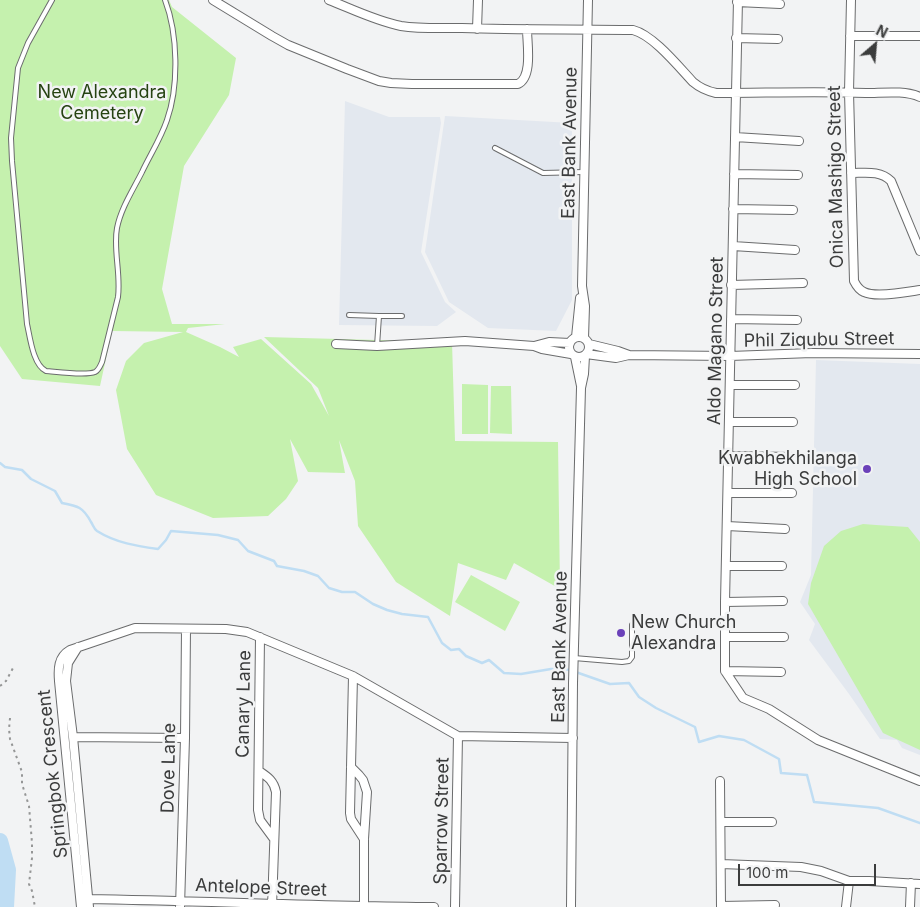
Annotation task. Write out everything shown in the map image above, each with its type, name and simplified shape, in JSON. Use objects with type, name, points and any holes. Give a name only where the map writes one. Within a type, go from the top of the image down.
[{"type":"street","points":[[213,0],[288,45],[364,76],[379,81],[401,84],[518,84],[527,73],[527,29]]},
{"type":"street","points":[[329,0],[408,27],[633,30],[652,40],[693,82],[708,92],[849,92],[900,93],[920,96]]},
{"type":"street","points":[[352,9],[356,0]]},
{"type":"street","points":[[477,29],[478,0]]},
{"type":"street","name":"East Bank Avenue","points":[[571,907],[573,683],[581,388],[588,352],[580,341],[588,0]]},
{"type":"street","name":"Onica Mashigo Street","points":[[851,0],[849,92],[854,280],[857,286],[865,293],[899,293],[920,290]]},
{"type":"street","points":[[738,1],[780,4]]},
{"type":"street","name":"Aldo Magano Street","points":[[725,671],[738,1]]},
{"type":"street","points":[[850,36],[920,36]]},
{"type":"street","points":[[736,38],[778,39]]},
{"type":"street","points":[[735,138],[799,141]]},
{"type":"street","points":[[851,173],[876,173],[887,177],[920,251]]},
{"type":"street","points":[[734,174],[798,176]]},
{"type":"street","points":[[733,209],[793,210]]},
{"type":"street","points":[[733,246],[795,250]]},
{"type":"street","points":[[731,285],[803,283]]},
{"type":"street","points":[[731,319],[797,320]]},
{"type":"street","points":[[336,344],[377,346],[465,341],[534,346]]},
{"type":"street","name":"East Bank Avenue","points":[[580,341],[569,346],[581,388]]},
{"type":"street","name":"Phil Ziqubu Street","points":[[534,346],[549,342],[580,341],[629,355]]},
{"type":"street","name":"Phil Ziqubu Street","points":[[534,346],[582,357],[586,355],[616,358],[629,355],[920,354]]},
{"type":"street","points":[[730,385],[795,385]]},
{"type":"street","points":[[729,422],[793,422]]},
{"type":"street","points":[[728,456],[794,457]]},
{"type":"street","points":[[728,493],[792,493]]},
{"type":"street","points":[[727,526],[785,529]]},
{"type":"street","points":[[726,566],[782,566]]},
{"type":"street","points":[[725,602],[783,601]]},
{"type":"street","name":"Springbok Crescent","points":[[81,907],[58,671],[59,663],[70,650],[135,628],[238,630],[353,676],[458,736],[573,738]]},
{"type":"street","name":"Dove Lane","points":[[180,904],[186,629]]},
{"type":"street","points":[[726,637],[784,636]]},
{"type":"street","name":"Canary Lane","points":[[260,638],[258,815],[274,839]]},
{"type":"street","name":"Springbok Crescent","points":[[78,648],[68,663],[66,681],[88,903]]},
{"type":"street","points":[[725,671],[781,672]]},
{"type":"street","points":[[725,671],[743,698],[769,709],[818,740],[920,781]]},
{"type":"street","points":[[353,676],[350,816],[364,839]]},
{"type":"street","name":"Sparrow Street","points":[[455,907],[458,736]]},
{"type":"street","points":[[72,737],[185,738]]},
{"type":"street","points":[[351,767],[359,774],[366,786],[367,792],[364,839],[364,907]]},
{"type":"street","name":"Canary Lane","points":[[259,771],[271,780],[276,792],[272,905]]},
{"type":"street","points":[[720,781],[721,906],[775,905]]},
{"type":"street","points":[[721,822],[772,822]]},
{"type":"street","points":[[721,864],[801,867],[821,871],[849,882],[920,884]]},
{"type":"street","points":[[846,907],[849,882]]},
{"type":"street","points":[[910,907],[911,883]]},
{"type":"street","name":"Antelope Street","points":[[88,903],[434,907]]},
{"type":"lane","points":[[52,0],[28,43],[18,68],[11,149],[30,341],[42,369],[46,371],[77,373],[95,372],[102,362],[118,297],[116,242],[118,228],[125,207],[163,129],[170,108],[174,81],[175,47],[171,18],[165,0]]},
{"type":"lane","points":[[495,148],[541,172],[584,172]]},
{"type":"lane","points":[[349,315],[402,316]]},
{"type":"lane","points":[[377,346],[379,316]]},
{"type":"lane","points":[[574,661],[622,662],[629,660],[632,657],[632,625]]},
{"type":"path","points":[[0,686],[6,681],[13,668]]},
{"type":"path","points":[[10,718],[10,739],[22,772],[22,784],[29,806],[32,843],[30,884],[35,907]]},
{"type":"shaded area","points":[[345,101],[389,117],[440,117],[441,123],[421,252],[445,302],[456,312],[437,326],[339,325]]},
{"type":"shaded area","points":[[445,116],[572,123],[572,300],[556,331],[488,328],[449,302],[425,252]]},
{"type":"shaded area","name":"Kwabhekhilanga High School","points":[[816,360],[920,364],[920,755],[902,748],[897,740],[880,739],[809,640],[815,624],[800,602],[811,575]]},
{"type":"green space","name":"New Alexandra Cemetery","points":[[0,0],[169,0],[172,7],[236,58],[229,95],[184,166],[162,289],[172,324],[225,324],[188,328],[186,332],[239,357],[233,347],[261,339],[311,384],[329,416],[318,388],[264,337],[452,342],[455,441],[558,442],[560,589],[514,563],[506,580],[458,563],[450,616],[396,582],[358,526],[355,481],[339,440],[345,473],[308,472],[290,439],[298,481],[286,499],[268,516],[213,518],[156,495],[127,449],[116,390],[126,361],[144,343],[183,332],[112,331],[100,386],[22,379],[0,346]]},
{"type":"green space","points":[[462,384],[488,385],[488,434],[462,434]]},
{"type":"green space","points":[[491,386],[511,386],[512,434],[490,433]]},
{"type":"green space","points":[[863,524],[908,527],[920,542],[920,750],[883,733],[808,604],[811,583],[824,546],[841,531]]},
{"type":"green space","points":[[471,575],[520,602],[505,631],[455,602]]},
{"type":"waterway","points":[[0,463],[5,467],[22,470],[31,479],[55,491],[62,503],[80,508],[96,530],[119,541],[158,549],[171,531],[218,535],[238,540],[248,551],[274,561],[277,566],[304,571],[318,576],[329,588],[342,592],[355,592],[373,604],[387,610],[428,617],[442,643],[451,650],[459,649],[466,656],[482,663],[489,660],[504,673],[521,674],[562,669],[610,684],[629,683],[639,697],[656,708],[695,727],[699,742],[719,736],[744,740],[779,759],[781,773],[807,775],[814,802],[878,808],[920,823]]},
{"type":"waterway","points":[[0,841],[8,870],[6,907]]},
{"type":"place","name":"Kwabhekhilanga High School","points":[[867,469]]},
{"type":"place","name":"New Church Alexandra","points":[[621,633]]}]
